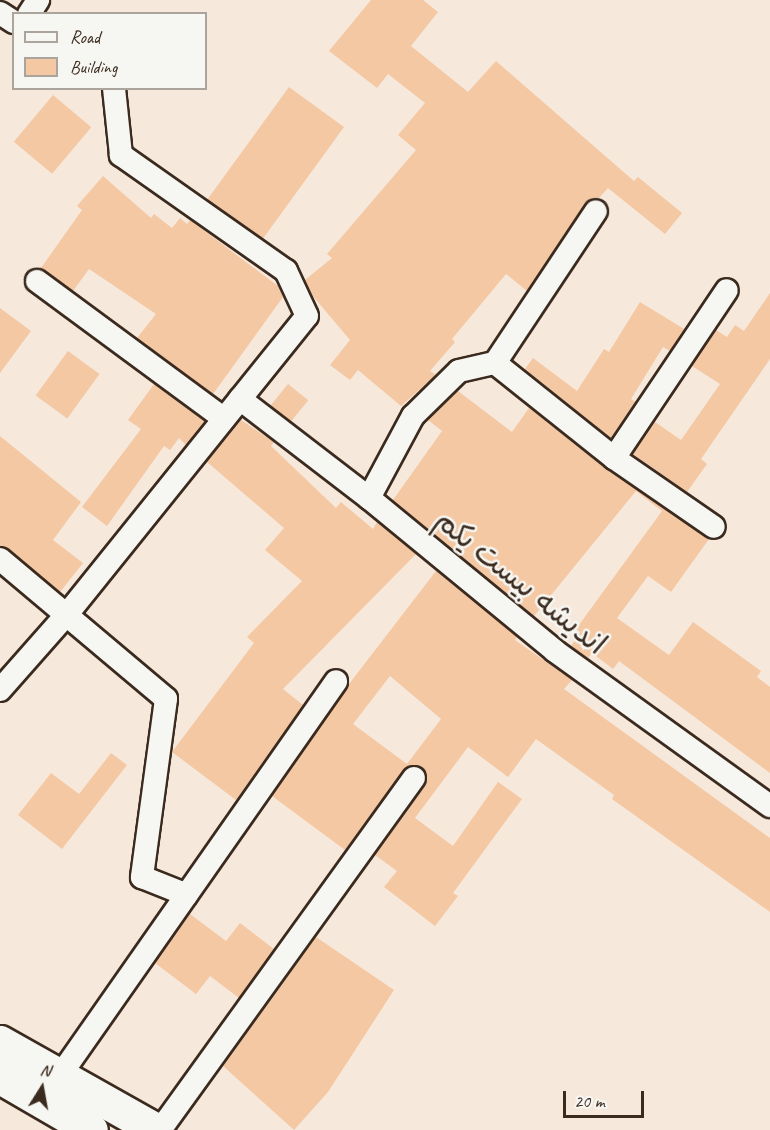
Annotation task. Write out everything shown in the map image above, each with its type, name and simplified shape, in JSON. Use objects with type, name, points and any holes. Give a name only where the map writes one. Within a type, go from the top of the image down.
[{"type":"main road","points":[[0,1042],[59,1077],[158,1130]]},
{"type":"main road","points":[[0,1077],[91,1130]]},
{"type":"street","points":[[0,690],[68,613],[307,316],[286,271],[121,155],[114,90]]},
{"type":"street","points":[[369,498],[413,416],[459,370],[495,363],[596,212]]},
{"type":"street","points":[[37,281],[224,419]]},
{"type":"street","points":[[614,458],[727,290]]},
{"type":"street","points":[[495,363],[614,458],[714,527]]},
{"type":"street","name":"اندیشه بیست یکم","points":[[240,399],[369,498],[555,651],[770,806]]},
{"type":"street","points":[[0,559],[68,613],[166,699],[142,877],[186,896]]},
{"type":"street","points":[[59,1077],[336,681]]},
{"type":"street","points":[[158,1130],[414,778]]},
{"type":"building","points":[[371,0],[423,0],[438,12],[411,46],[468,92],[496,61],[634,181],[638,177],[682,213],[665,234],[608,188],[599,198],[590,199],[527,291],[506,274],[452,339],[455,342],[430,371],[436,375],[401,406],[358,370],[350,380],[330,365],[350,340],[312,295],[305,280],[332,258],[327,254],[416,150],[398,135],[425,103],[388,74],[377,88],[329,51]]},
{"type":"building","points":[[289,87],[344,127],[262,239],[207,199]]},
{"type":"building","points":[[53,95],[91,127],[52,174],[14,142]]},
{"type":"building","points":[[103,176],[151,218],[154,214],[172,228],[180,218],[187,224],[190,220],[278,286],[283,297],[213,394],[137,338],[156,314],[89,269],[73,291],[41,268],[82,210],[77,206]]},
{"type":"building","points":[[770,293],[770,359],[701,459],[707,464],[687,492],[633,454],[655,422],[681,440],[720,384],[692,366],[716,330],[727,337],[735,325],[744,331]]},
{"type":"building","points":[[640,302],[684,329],[670,351],[663,347],[631,399],[636,402],[611,438],[525,369],[533,358],[577,391],[604,349],[609,352]]},
{"type":"building","points":[[0,308],[31,331],[0,373]]},
{"type":"building","points":[[68,351],[100,374],[67,418],[36,395]]},
{"type":"building","points":[[154,384],[205,422],[186,445],[179,438],[170,450],[164,446],[107,526],[82,507],[141,429],[128,420]]},
{"type":"building","points":[[288,384],[308,400],[291,422],[270,406]]},
{"type":"building","points":[[458,391],[512,432],[529,408],[606,469],[709,539],[671,592],[648,576],[617,618],[669,655],[693,622],[761,671],[757,677],[770,687],[770,773],[619,661],[613,669],[592,653],[588,658],[571,646],[580,632],[576,629],[662,511],[636,491],[534,616],[393,500],[442,431],[428,420]]},
{"type":"building","points":[[241,420],[274,442],[271,446],[336,508],[341,502],[373,529],[377,522],[416,554],[283,689],[303,705],[236,800],[172,752],[254,643],[247,637],[302,581],[265,550],[284,528],[207,462]]},
{"type":"building","points":[[0,436],[81,502],[53,540],[83,563],[60,592],[9,549],[0,546]]},
{"type":"building","points":[[436,571],[517,637],[515,640],[572,680],[564,689],[770,838],[770,912],[612,799],[614,795],[536,739],[508,777],[468,747],[415,818],[453,846],[498,782],[522,799],[453,893],[458,896],[435,926],[384,887],[397,871],[375,855],[425,786],[427,779],[422,767],[415,765],[403,770],[345,850],[272,796],[349,684]],"holes":[[[390,676],[441,719],[407,764],[353,724]]]},
{"type":"building","points":[[111,753],[127,765],[62,849],[18,815],[51,773],[79,794]]},
{"type":"building","points":[[190,914],[226,941],[240,923],[274,949],[239,998],[210,976],[196,994],[155,963]]},
{"type":"building","points":[[316,937],[394,990],[328,1092],[294,1130],[223,1066]]}]
